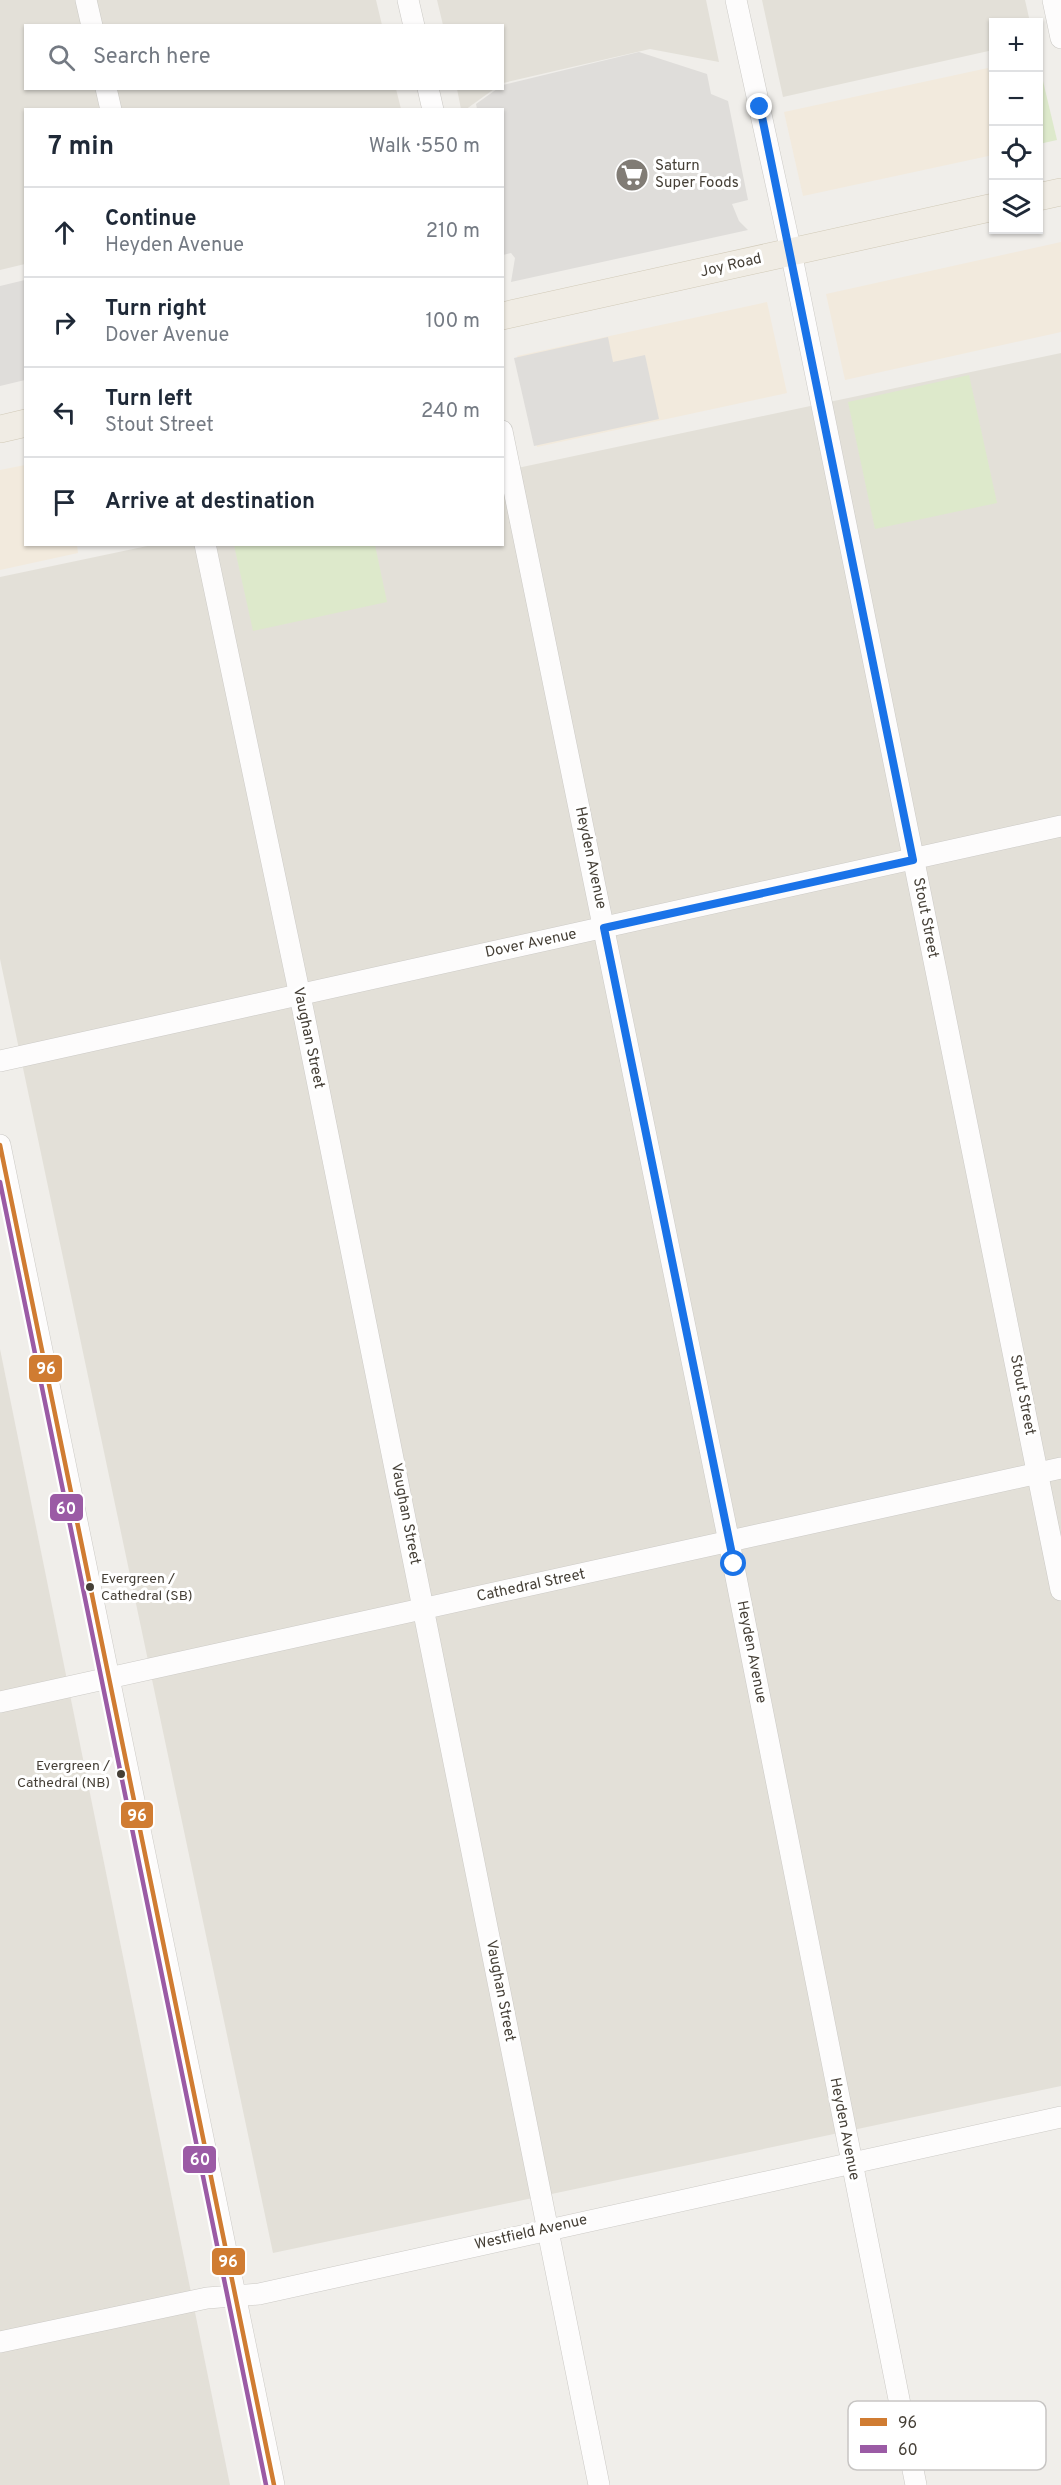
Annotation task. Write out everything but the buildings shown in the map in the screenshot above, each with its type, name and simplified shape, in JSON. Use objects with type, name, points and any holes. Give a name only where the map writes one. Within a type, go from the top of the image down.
[{"type":"main road","points":[[1043,196],[1061,192]]},
{"type":"main road","name":"Joy Road","points":[[504,316],[989,208]]},
{"type":"main road","points":[[0,429],[24,423]]},
{"type":"street","points":[[86,0],[92,24]]},
{"type":"street","points":[[408,0],[414,24]]},
{"type":"street","name":"Stout Street","points":[[736,0],[791,252],[1061,1590]]},
{"type":"street","points":[[1053,0],[1061,38]]},
{"type":"street","points":[[106,90],[111,108]]},
{"type":"street","points":[[428,90],[433,108]]},
{"type":"street","name":"Heyden Avenue","points":[[504,441],[729,1542],[899,2401]]},
{"type":"street","name":"Vaughan Street","points":[[205,546],[424,1609],[599,2485]]},
{"type":"street","name":"Dover Avenue","points":[[0,1061],[1061,826]]},
{"type":"street","points":[[0,1145],[274,2485]]},
{"type":"street","name":"Cathedral Street","points":[[0,1702],[1061,1468]]},
{"type":"street","name":"Westfield Avenue","points":[[0,2342],[207,2298],[260,2294],[1061,2117]]},
{"type":"street","name":"Heyden Avenue","points":[[913,2470],[916,2485]]},
{"type":"shaded area","points":[[0,0],[376,0],[382,24],[24,24],[24,90],[396,90],[401,108],[24,108],[24,264],[0,270]]},
{"type":"shaded area","points":[[437,0],[706,0],[719,62],[650,49],[504,83],[504,24],[443,24]]},
{"type":"shaded area","points":[[762,0],[1025,0],[1029,18],[989,18],[989,51],[783,97]]},
{"type":"shaded area","points":[[639,52],[707,74],[711,94],[728,101],[748,200],[732,204],[739,221],[748,230],[511,282],[515,258],[511,253],[504,255],[504,108],[477,108],[476,104],[496,90],[504,90],[504,85]]},
{"type":"shaded area","points":[[988,68],[989,156],[803,196],[784,112]]},
{"type":"shaded area","points":[[457,90],[493,90],[468,108],[461,108]]},
{"type":"shaded area","points":[[1061,242],[1061,332],[845,380],[826,294]]},
{"type":"shaded area","points":[[24,280],[24,380],[0,386],[0,286]]},
{"type":"shaded area","points":[[767,302],[787,393],[537,447],[517,356]]},
{"type":"shaded area","points":[[608,337],[613,362],[645,355],[659,419],[534,446],[514,358]]},
{"type":"shaded area","points":[[1061,353],[1061,2086],[273,2253],[0,959],[0,577],[147,546],[504,546],[504,471]]},
{"type":"shaded area","points":[[24,465],[24,546],[77,546],[78,553],[0,570],[0,470]]},
{"type":"shaded area","points":[[0,1349],[230,2485],[0,2485]]},
{"type":"green space","points":[[1043,81],[1057,140],[1043,143]]},
{"type":"green space","points":[[969,375],[997,503],[875,529],[848,402]]},
{"type":"green space","points":[[234,546],[375,546],[387,602],[253,631]]},
{"type":"transit line","name":"96","points":[[0,1145],[274,2485]]},
{"type":"transit line","name":"60","points":[[0,1182],[266,2485]]},
{"type":"place","name":"Saturn Super Foods","points":[[632,175]]},
{"type":"place","name":"Evergreen / Cathedral (SB)","points":[[90,1587]]},
{"type":"place","name":"Evergreen / Cathedral (NB)","points":[[121,1774]]},
{"type":"route","points":[[734,1564],[604,928],[913,860],[760,107]]}]
